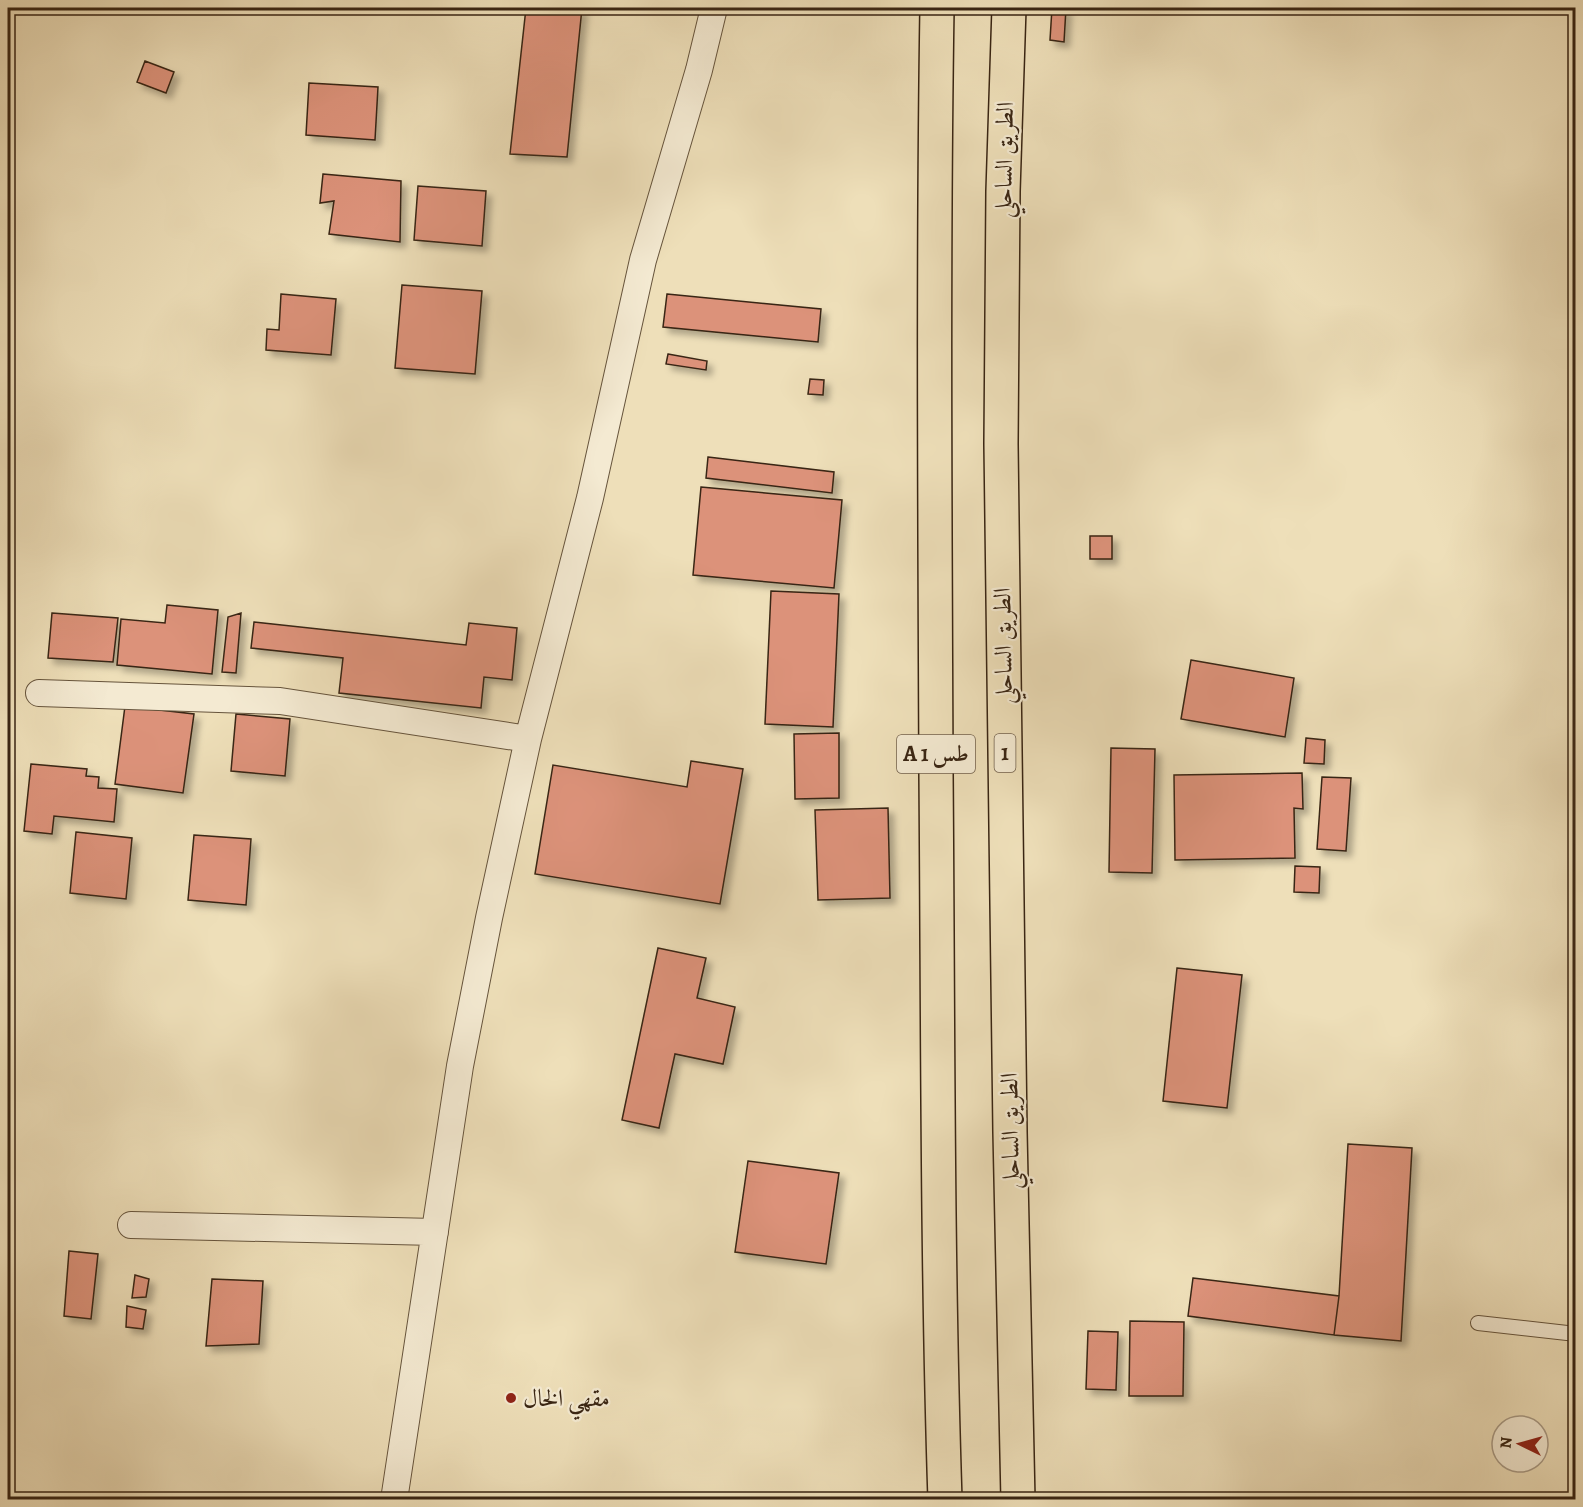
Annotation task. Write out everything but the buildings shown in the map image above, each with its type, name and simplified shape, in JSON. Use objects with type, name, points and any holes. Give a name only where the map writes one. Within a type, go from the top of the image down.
[{"type":"highway","name":"A 1 طس","points":[[937,8],[934,162],[937,908],[945,1500]]},
{"type":"highway","name":"الطريق الساحلي","points":[[1008,8],[1003,191],[1001,444],[1010,1132],[1018,1500]]},
{"type":"street","points":[[394,1500],[460,1066],[489,918],[528,739],[590,498],[643,260],[699,70],[714,8]]},
{"type":"street","points":[[39,693],[280,701],[528,739]]},
{"type":"street","points":[[131,1226],[435,1232]]},
{"type":"lane","points":[[1478,1323],[1575,1334]]},
{"type":"place","name":"مقهي الخال","points":[[511,1398]]}]
